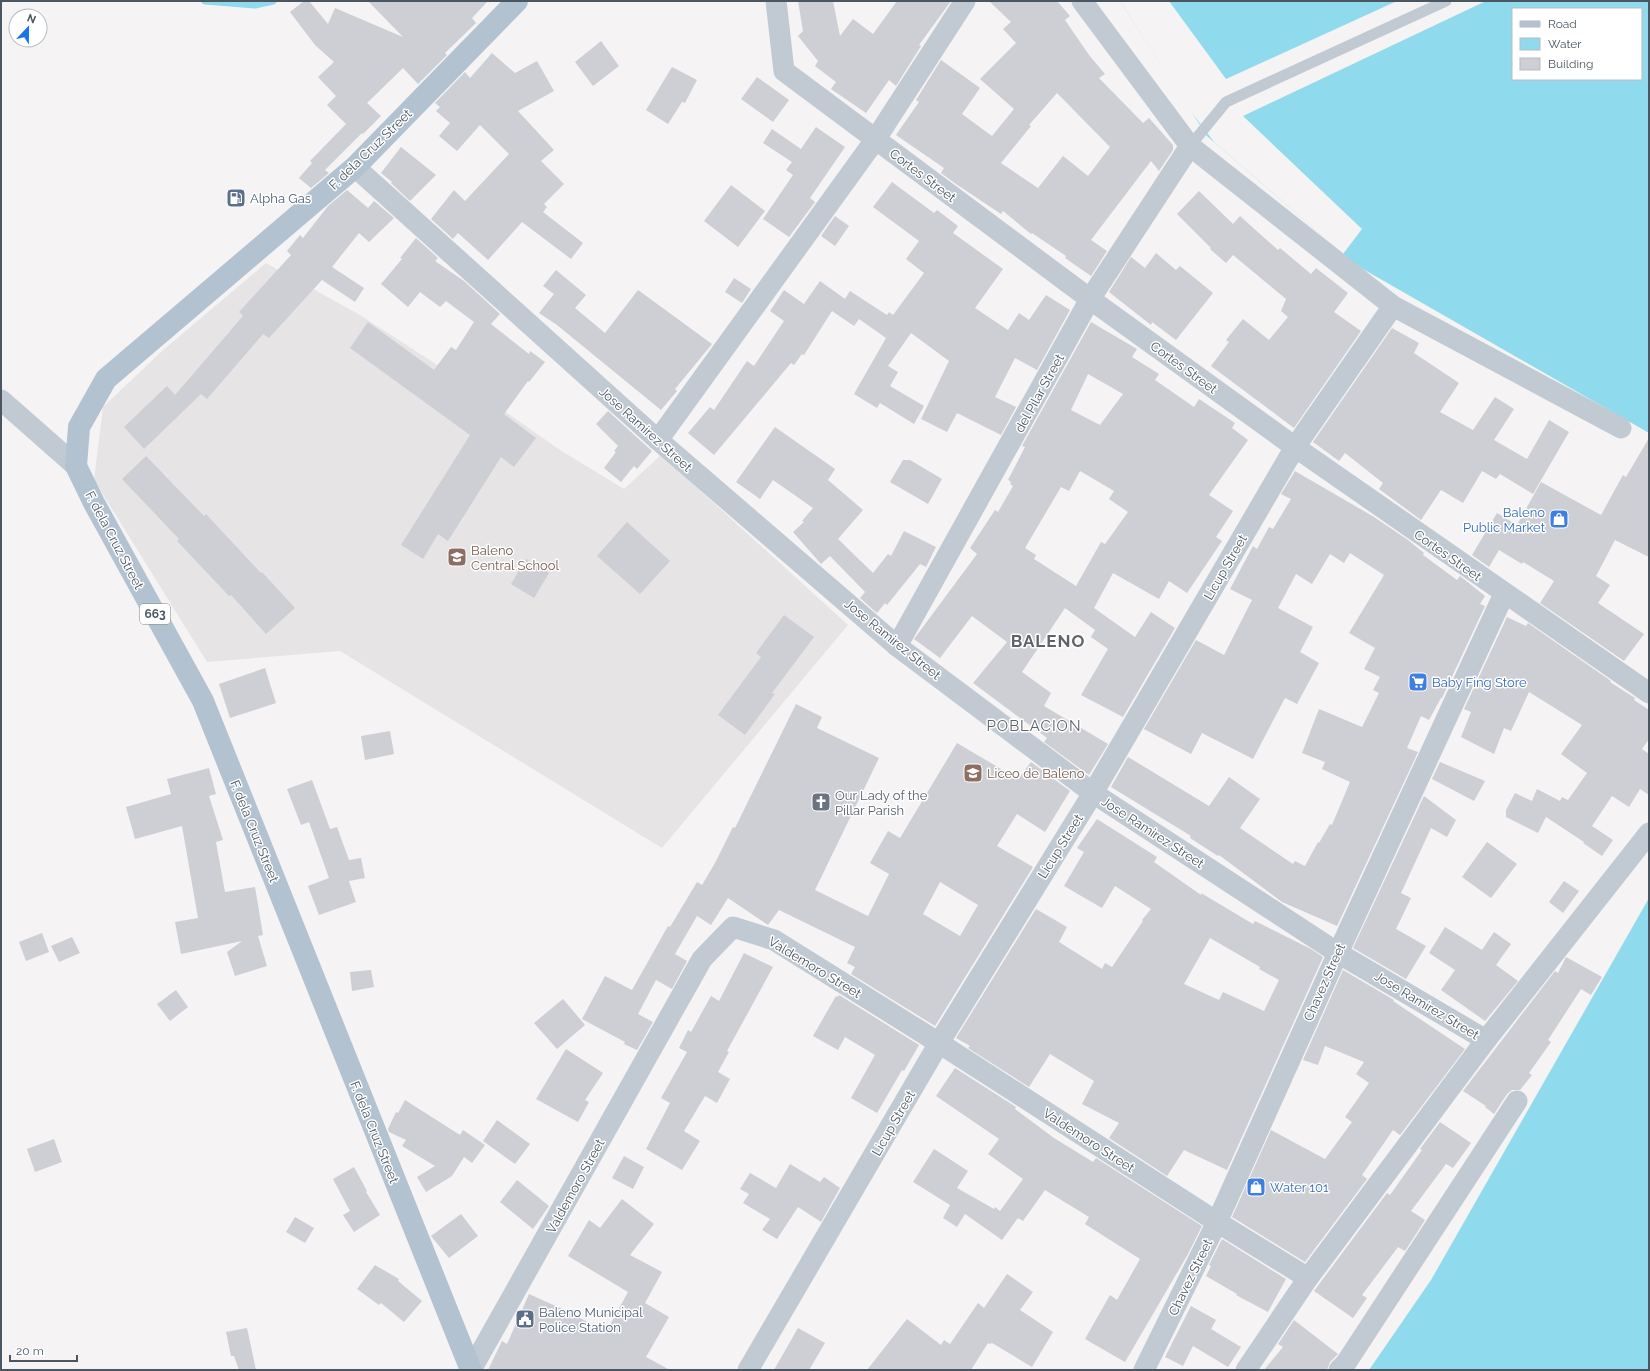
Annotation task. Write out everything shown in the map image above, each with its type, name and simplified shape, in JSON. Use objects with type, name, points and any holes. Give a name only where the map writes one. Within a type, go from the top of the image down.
[{"type":"main road","name":"F. dela Cruz Street","points":[[471,1370],[203,701],[94,503],[76,466],[79,427],[106,379],[355,167],[517,1]]},
{"type":"street","name":"Cortes Street","points":[[776,1],[784,71],[1090,299],[1295,447],[1504,594],[1649,693]]},
{"type":"street","points":[[658,440],[875,140],[965,1]]},
{"type":"street","points":[[1082,1],[1190,146],[1393,306],[1621,428]]},
{"type":"street","name":"del Pilar Street","points":[[898,646],[1090,299],[1190,146]]},
{"type":"street","name":"Jose Ramirez Street","points":[[355,167],[658,440],[898,646],[1093,793],[1338,952],[1486,1040]]},
{"type":"street","name":"Licup Street","points":[[748,1370],[939,1043],[1093,793],[1295,447],[1393,306]]},
{"type":"street","points":[[1,400],[76,466]]},
{"type":"street","name":"Chavez Street","points":[[1144,1370],[1217,1222],[1338,952],[1504,594]]},
{"type":"street","points":[[1246,1370],[1308,1278],[1486,1040],[1649,833]]},
{"type":"street","name":"Valdemoro Street","points":[[471,1370],[702,959],[733,927],[774,940],[939,1043],[1217,1222],[1308,1278]]},
{"type":"street","points":[[1339,1370],[1346,1363],[1517,1101]]},
{"type":"lane","points":[[1190,146],[1226,102],[1446,1]]},
{"type":"shaded area","name":"Baleno Central School","points":[[266,263],[360,315],[462,381],[560,450],[624,489],[661,455],[848,625],[662,848],[340,651],[207,662],[94,480],[103,407],[162,351]]},
{"type":"water","points":[[1120,1],[1649,1],[1649,433],[1356,265],[1207,136]]},
{"type":"water","points":[[1649,898],[1649,1370],[1369,1370],[1431,1280]]},
{"type":"pier","points":[[1120,1],[1169,1],[1226,79],[1397,1],[1486,1],[1243,116],[1362,229],[1343,254],[1214,142],[1189,109]]},
{"type":"building","points":[[304,1],[309,1],[328,24],[335,8],[403,37],[368,1],[488,1],[472,18],[476,23],[445,53],[447,55],[418,84],[403,68],[367,103],[381,116],[325,170],[329,173],[311,188],[299,178],[312,163],[310,161],[346,124],[327,105],[336,96],[318,77],[334,62],[315,45],[290,12]]},
{"type":"building","points":[[798,1],[833,1],[840,36],[853,19],[873,34],[897,1],[951,1],[919,45],[921,46],[896,86],[889,80],[866,113],[831,89],[836,82],[815,66],[818,61],[798,36],[803,31]]},
{"type":"building","points":[[989,1],[1057,1],[1070,16],[1065,20],[1089,55],[1105,74],[1099,78],[1143,123],[1149,118],[1173,145],[1173,150],[1159,171],[1151,161],[1091,240],[1107,251],[1091,276],[1065,258],[1066,256],[1032,233],[1031,234],[1003,211],[1001,214],[956,184],[941,173],[944,168],[896,135],[919,102],[916,100],[941,60],[980,88],[962,114],[992,136],[1014,109],[980,79],[1016,43],[1003,29],[1011,22]],"holes":[[[1057,93],[1110,147],[1088,176],[1063,156],[1038,188],[1001,163],[1031,126],[1029,125]]]},
{"type":"building","points":[[601,41],[619,66],[593,86],[575,62]]},
{"type":"building","points":[[492,53],[515,73],[537,61],[554,91],[518,111],[554,150],[541,161],[564,184],[544,204],[547,207],[543,212],[583,243],[571,259],[522,222],[488,260],[458,233],[453,239],[431,219],[454,190],[465,201],[509,154],[480,125],[457,151],[439,136],[450,123],[436,111],[440,107],[435,103],[465,72],[470,78]]},
{"type":"building","points":[[672,67],[697,80],[685,103],[682,102],[668,124],[646,110]]},
{"type":"building","points":[[757,77],[789,100],[773,122],[741,99]]},
{"type":"building","points":[[816,127],[845,147],[810,198],[815,202],[789,237],[763,219],[793,175],[786,170],[792,162],[763,143],[772,129],[801,149]]},
{"type":"building","points":[[401,147],[436,175],[410,201],[381,173]]},
{"type":"building","points":[[892,182],[934,213],[937,210],[958,226],[953,233],[1003,269],[975,308],[1008,330],[1019,313],[1029,320],[1046,295],[1070,310],[1037,370],[1015,358],[995,397],[1016,407],[1001,435],[957,413],[947,432],[921,419],[949,361],[911,333],[888,366],[898,372],[890,386],[924,406],[914,424],[880,403],[877,408],[854,394],[886,338],[859,319],[854,326],[832,311],[804,355],[802,354],[794,365],[791,363],[714,455],[688,433],[710,407],[714,410],[747,361],[754,366],[784,321],[770,311],[784,290],[804,304],[820,281],[845,299],[850,291],[887,315],[889,312],[893,315],[924,273],[906,259],[919,241],[873,207]]},
{"type":"building","points":[[731,185],[765,211],[738,247],[704,221]]},
{"type":"building","points":[[347,190],[368,208],[374,201],[394,218],[369,242],[359,233],[332,267],[364,288],[355,302],[322,280],[269,338],[263,334],[207,399],[201,394],[144,449],[124,427],[167,386],[175,395],[243,316],[239,312],[291,255],[287,251],[300,235],[303,238],[328,206]]},
{"type":"building","points":[[1199,191],[1233,224],[1240,216],[1278,250],[1280,248],[1311,274],[1316,268],[1348,293],[1334,312],[1361,331],[1294,428],[1211,366],[1229,342],[1226,340],[1243,319],[1269,340],[1288,317],[1281,311],[1286,299],[1233,255],[1226,263],[1210,249],[1211,248],[1177,214]]},
{"type":"building","points":[[835,216],[849,226],[835,246],[821,236]]},
{"type":"building","points":[[416,238],[438,258],[435,261],[464,281],[500,314],[491,324],[529,354],[530,351],[545,362],[529,382],[528,381],[504,414],[536,438],[514,467],[501,457],[448,541],[438,534],[423,559],[401,545],[470,435],[350,348],[368,322],[434,370],[451,347],[456,350],[474,322],[446,301],[440,307],[420,292],[408,307],[381,284],[402,259],[400,258]]},
{"type":"building","points":[[1156,253],[1176,270],[1180,266],[1213,293],[1176,340],[1152,322],[1151,325],[1109,292],[1131,257],[1145,268]]},
{"type":"building","points":[[556,270],[586,295],[575,308],[605,333],[638,290],[712,344],[675,389],[677,391],[661,410],[557,325],[539,313],[554,294],[543,286]]},
{"type":"building","points":[[734,278],[751,289],[742,303],[725,292]]},
{"type":"building","points":[[1091,322],[1137,349],[1132,357],[1159,374],[1155,380],[1194,407],[1199,399],[1235,423],[1232,428],[1248,440],[1209,495],[1233,511],[1216,537],[1222,541],[1187,593],[1169,581],[1159,599],[1113,573],[1094,608],[1135,637],[1151,612],[1175,628],[1123,717],[1081,695],[1108,649],[1091,637],[1095,630],[1065,608],[1022,672],[1051,693],[1044,706],[1108,744],[1089,775],[1044,742],[1047,738],[973,683],[1007,642],[972,616],[940,658],[914,639],[977,554],[970,548],[995,510],[998,512],[1013,486],[1008,480],[1025,447],[1022,446]],"holes":[[[1088,374],[1123,394],[1100,425],[1071,410]],[[1080,471],[1114,491],[1109,499],[1128,512],[1105,544],[1101,542],[1076,586],[1034,559],[1036,555],[1025,548],[1061,487],[1069,491]]]},
{"type":"building","points":[[1392,328],[1419,343],[1414,353],[1459,383],[1440,412],[1473,430],[1495,397],[1514,409],[1494,440],[1527,459],[1549,420],[1569,432],[1533,494],[1500,474],[1496,479],[1482,471],[1463,503],[1441,490],[1421,520],[1379,489],[1383,483],[1345,453],[1339,461],[1313,442]]},
{"type":"building","points":[[608,411],[652,451],[637,469],[634,466],[621,482],[604,468],[616,452],[614,451],[618,446],[596,424]]},
{"type":"building","points":[[775,427],[835,469],[828,480],[863,510],[838,539],[873,573],[888,554],[891,556],[904,531],[936,547],[926,567],[920,564],[887,605],[885,603],[877,613],[860,598],[865,592],[830,556],[821,564],[793,532],[804,522],[802,521],[813,508],[773,480],[760,499],[736,482]]},
{"type":"building","points":[[1649,438],[1649,557],[1615,540],[1596,576],[1610,585],[1598,603],[1644,634],[1624,661],[1540,603],[1554,581],[1523,562],[1522,564],[1499,550],[1489,567],[1472,555],[1497,513],[1517,525],[1541,482],[1601,515],[1623,475],[1626,477]]},
{"type":"building","points":[[146,456],[204,516],[206,514],[295,608],[266,634],[231,595],[229,596],[177,541],[179,539],[122,479]]},
{"type":"building","points":[[903,460],[910,460],[942,479],[928,504],[890,482]]},
{"type":"building","points":[[1295,471],[1374,517],[1408,540],[1424,553],[1423,555],[1457,580],[1460,576],[1485,596],[1480,604],[1485,606],[1442,698],[1429,720],[1421,716],[1407,748],[1418,752],[1337,926],[1282,902],[1219,855],[1218,856],[1190,838],[1191,836],[1111,787],[1128,757],[1209,806],[1229,777],[1260,799],[1240,828],[1293,864],[1295,861],[1305,866],[1318,842],[1319,843],[1330,824],[1332,825],[1350,782],[1322,769],[1325,762],[1302,753],[1319,709],[1362,727],[1379,693],[1373,690],[1380,677],[1364,669],[1375,648],[1349,633],[1384,575],[1350,553],[1344,563],[1330,554],[1312,584],[1296,574],[1278,608],[1313,627],[1300,652],[1319,663],[1297,704],[1285,698],[1253,759],[1202,733],[1191,754],[1144,729],[1196,640],[1224,655],[1252,600],[1230,589],[1253,546],[1257,549],[1269,527],[1273,529],[1291,499],[1281,494]]},
{"type":"building","points":[[627,522],[670,561],[640,594],[597,556]]},
{"type":"building","points":[[526,559],[549,573],[534,598],[511,584]]},
{"type":"building","points":[[784,615],[814,637],[772,693],[775,694],[745,735],[718,715],[761,657],[756,653]]},
{"type":"building","points":[[1507,617],[1526,626],[1528,623],[1611,681],[1610,682],[1635,698],[1634,700],[1649,710],[1649,739],[1642,749],[1649,754],[1649,795],[1640,789],[1629,807],[1612,796],[1592,826],[1613,840],[1602,856],[1583,843],[1584,842],[1546,817],[1538,833],[1506,817],[1506,810],[1515,793],[1532,801],[1537,789],[1560,801],[1562,797],[1568,800],[1587,773],[1561,754],[1582,725],[1529,692],[1511,731],[1504,728],[1494,754],[1461,737],[1471,712],[1464,709]]},
{"type":"building","points":[[265,668],[276,703],[230,718],[219,684]]},
{"type":"building","points":[[796,704],[822,717],[817,728],[879,758],[815,890],[868,916],[889,874],[870,863],[888,831],[900,838],[957,743],[1018,779],[1031,762],[1070,791],[1045,832],[1017,814],[997,846],[1033,867],[935,1026],[851,974],[855,967],[847,963],[855,947],[779,910],[768,925],[728,898],[711,925],[697,916],[675,954],[687,961],[672,989],[656,980],[638,1014],[653,1022],[637,1050],[582,1019],[605,976],[632,990],[668,926],[670,927],[697,882],[702,885],[733,827],[735,828]],"holes":[[[940,882],[978,905],[960,936],[923,914]]]},
{"type":"building","points":[[390,731],[394,754],[365,760],[361,736]]},
{"type":"building","points":[[1440,762],[1485,781],[1474,801],[1432,779]]},
{"type":"building","points":[[209,768],[216,794],[209,796],[223,840],[216,842],[225,892],[255,887],[263,935],[258,936],[267,966],[235,976],[227,952],[242,941],[181,954],[175,922],[198,918],[182,826],[135,839],[126,807],[171,794],[167,779]]},
{"type":"building","points":[[312,780],[330,829],[337,827],[349,860],[361,858],[365,878],[349,881],[356,902],[319,915],[308,886],[329,878],[309,822],[301,825],[287,789]]},
{"type":"building","points":[[1424,796],[1456,820],[1447,837],[1431,828],[1401,893],[1411,898],[1396,929],[1426,946],[1406,979],[1353,948]]},
{"type":"building","points":[[1097,819],[1157,857],[1154,862],[1201,895],[1201,893],[1253,924],[1255,921],[1311,949],[1323,957],[1227,1170],[1184,1150],[1167,1176],[1109,1138],[1119,1123],[1082,1104],[1094,1081],[1050,1054],[1029,1087],[968,1048],[970,1046],[956,1038],[1036,909],[1067,927],[1059,942],[1102,969],[1105,963],[1112,967],[1143,921],[1142,920],[1151,909],[1115,886],[1102,908],[1064,886],[1084,852],[1077,848]],"holes":[[[1210,938],[1260,967],[1259,969],[1279,980],[1264,1011],[1223,992],[1219,1000],[1184,984]]]},
{"type":"building","points":[[1487,842],[1517,864],[1491,898],[1462,877]]},
{"type":"building","points":[[1564,881],[1579,891],[1563,913],[1549,902]]},
{"type":"building","points":[[1445,927],[1482,950],[1494,932],[1511,944],[1496,965],[1518,981],[1485,1021],[1441,990],[1455,970],[1429,953]]},
{"type":"building","points":[[42,933],[49,952],[26,961],[19,942]]},
{"type":"building","points":[[72,937],[80,953],[59,962],[51,946]]},
{"type":"building","points":[[744,953],[773,967],[727,1051],[729,1052],[718,1072],[730,1079],[717,1103],[705,1096],[684,1131],[700,1141],[682,1170],[646,1149],[670,1103],[661,1098],[687,1052],[679,1048],[688,1030],[691,1032],[711,996],[719,1001]]},
{"type":"building","points":[[1566,957],[1602,977],[1591,995],[1581,989],[1548,1040],[1551,1042],[1529,1073],[1532,1075],[1520,1090],[1512,1090],[1507,1094],[1494,1114],[1485,1107],[1486,1106],[1463,1091],[1555,971],[1558,973]]},
{"type":"building","points":[[371,970],[374,987],[352,991],[350,972]]},
{"type":"building","points":[[1343,970],[1394,1000],[1393,1001],[1465,1049],[1400,1135],[1393,1130],[1362,1175],[1367,1179],[1305,1262],[1232,1217],[1271,1130],[1325,1159],[1352,1122],[1345,1117],[1369,1083],[1356,1074],[1364,1062],[1325,1046],[1318,1065],[1303,1060]]},
{"type":"building","points":[[176,990],[188,1007],[170,1021],[157,1004]]},
{"type":"building","points":[[839,995],[919,1045],[904,1071],[902,1070],[877,1113],[851,1098],[875,1055],[845,1037],[838,1050],[813,1036],[836,996],[838,997]]},
{"type":"building","points":[[563,999],[585,1025],[557,1049],[534,1023]]},
{"type":"building","points":[[566,1049],[603,1073],[585,1100],[589,1102],[578,1122],[536,1099]]},
{"type":"building","points":[[955,1068],[1016,1107],[1015,1109],[1054,1138],[1093,1162],[1096,1158],[1202,1226],[1188,1254],[1125,1362],[1085,1339],[1110,1295],[1117,1300],[1140,1259],[1085,1224],[1089,1217],[1045,1190],[1023,1221],[1018,1218],[1002,1240],[965,1214],[957,1227],[943,1218],[950,1205],[913,1182],[934,1149],[968,1171],[957,1188],[994,1209],[995,1207],[1000,1211],[1023,1179],[988,1154],[999,1139],[936,1096]]},
{"type":"building","points":[[405,1100],[460,1135],[463,1130],[485,1145],[472,1163],[464,1157],[452,1176],[426,1192],[417,1177],[435,1166],[402,1146],[406,1140],[389,1132],[388,1129],[396,1112],[398,1113]]},
{"type":"building","points":[[497,1120],[530,1144],[515,1164],[483,1141]]},
{"type":"building","points":[[1440,1122],[1471,1143],[1453,1168],[1446,1164],[1411,1211],[1425,1220],[1405,1251],[1398,1247],[1362,1295],[1367,1298],[1353,1318],[1314,1291],[1387,1193],[1390,1195],[1422,1150],[1420,1149]]},
{"type":"building","points":[[54,1139],[62,1162],[35,1172],[27,1149]]},
{"type":"building","points":[[624,1156],[644,1167],[633,1189],[612,1178]]},
{"type":"building","points":[[790,1164],[820,1182],[824,1177],[840,1188],[821,1222],[798,1207],[777,1239],[762,1230],[770,1219],[743,1203],[749,1194],[740,1189],[750,1173],[776,1188]]},
{"type":"building","points":[[354,1167],[367,1191],[366,1192],[380,1215],[354,1232],[343,1215],[350,1211],[333,1179]]},
{"type":"building","points":[[517,1180],[549,1206],[533,1229],[500,1202]]},
{"type":"building","points":[[622,1199],[654,1224],[630,1255],[662,1272],[645,1303],[669,1317],[646,1357],[670,1370],[488,1370],[502,1341],[507,1344],[529,1294],[569,1312],[606,1332],[628,1292],[568,1256],[589,1220],[600,1228]]},
{"type":"building","points":[[461,1214],[478,1236],[449,1258],[431,1236]]},
{"type":"building","points":[[295,1217],[314,1228],[305,1243],[286,1232]]},
{"type":"building","points":[[1222,1239],[1286,1279],[1268,1312],[1236,1295],[1237,1294],[1206,1276],[1211,1266],[1209,1265]]},
{"type":"building","points":[[375,1265],[399,1279],[398,1281],[422,1301],[404,1322],[381,1303],[379,1305],[357,1289]]},
{"type":"building","points":[[1007,1274],[1033,1292],[1020,1310],[1053,1332],[1032,1367],[992,1343],[988,1343],[971,1370],[867,1370],[907,1319],[941,1345],[944,1340],[950,1344],[978,1303],[984,1308]]},
{"type":"building","points":[[1191,1306],[1216,1320],[1211,1329],[1241,1347],[1228,1367],[1193,1346],[1183,1366],[1165,1357]]},
{"type":"building","points":[[1294,1320],[1338,1354],[1330,1362],[1327,1370],[1264,1370],[1283,1347],[1278,1344]]},
{"type":"building","points":[[247,1328],[256,1370],[239,1370],[234,1356],[231,1356],[226,1332]]},
{"type":"building","points":[[798,1328],[825,1343],[809,1370],[774,1370]]},
{"type":"waterway","points":[[205,1],[255,5],[273,1]]},
{"type":"place","name":"Alpha Gas","points":[[236,198]]},
{"type":"place","name":"Baleno Public Market","points":[[1559,519]]},
{"type":"place","name":"Baleno Central School","points":[[457,557]]},
{"type":"place","name":"Baby Fing Store","points":[[1418,682]]},
{"type":"place","name":"Liceo de Baleno","points":[[973,773]]},
{"type":"place","name":"Our Lady of the Pillar Parish","points":[[821,802]]},
{"type":"place","name":"Water 101","points":[[1256,1187]]},
{"type":"place","name":"Baleno Municipal Police Station","points":[[525,1319]]},
{"type":"district","name":"BALENO","points":[[1048,641]]},
{"type":"district","name":"POBLACION","points":[[1034,726]]}]
